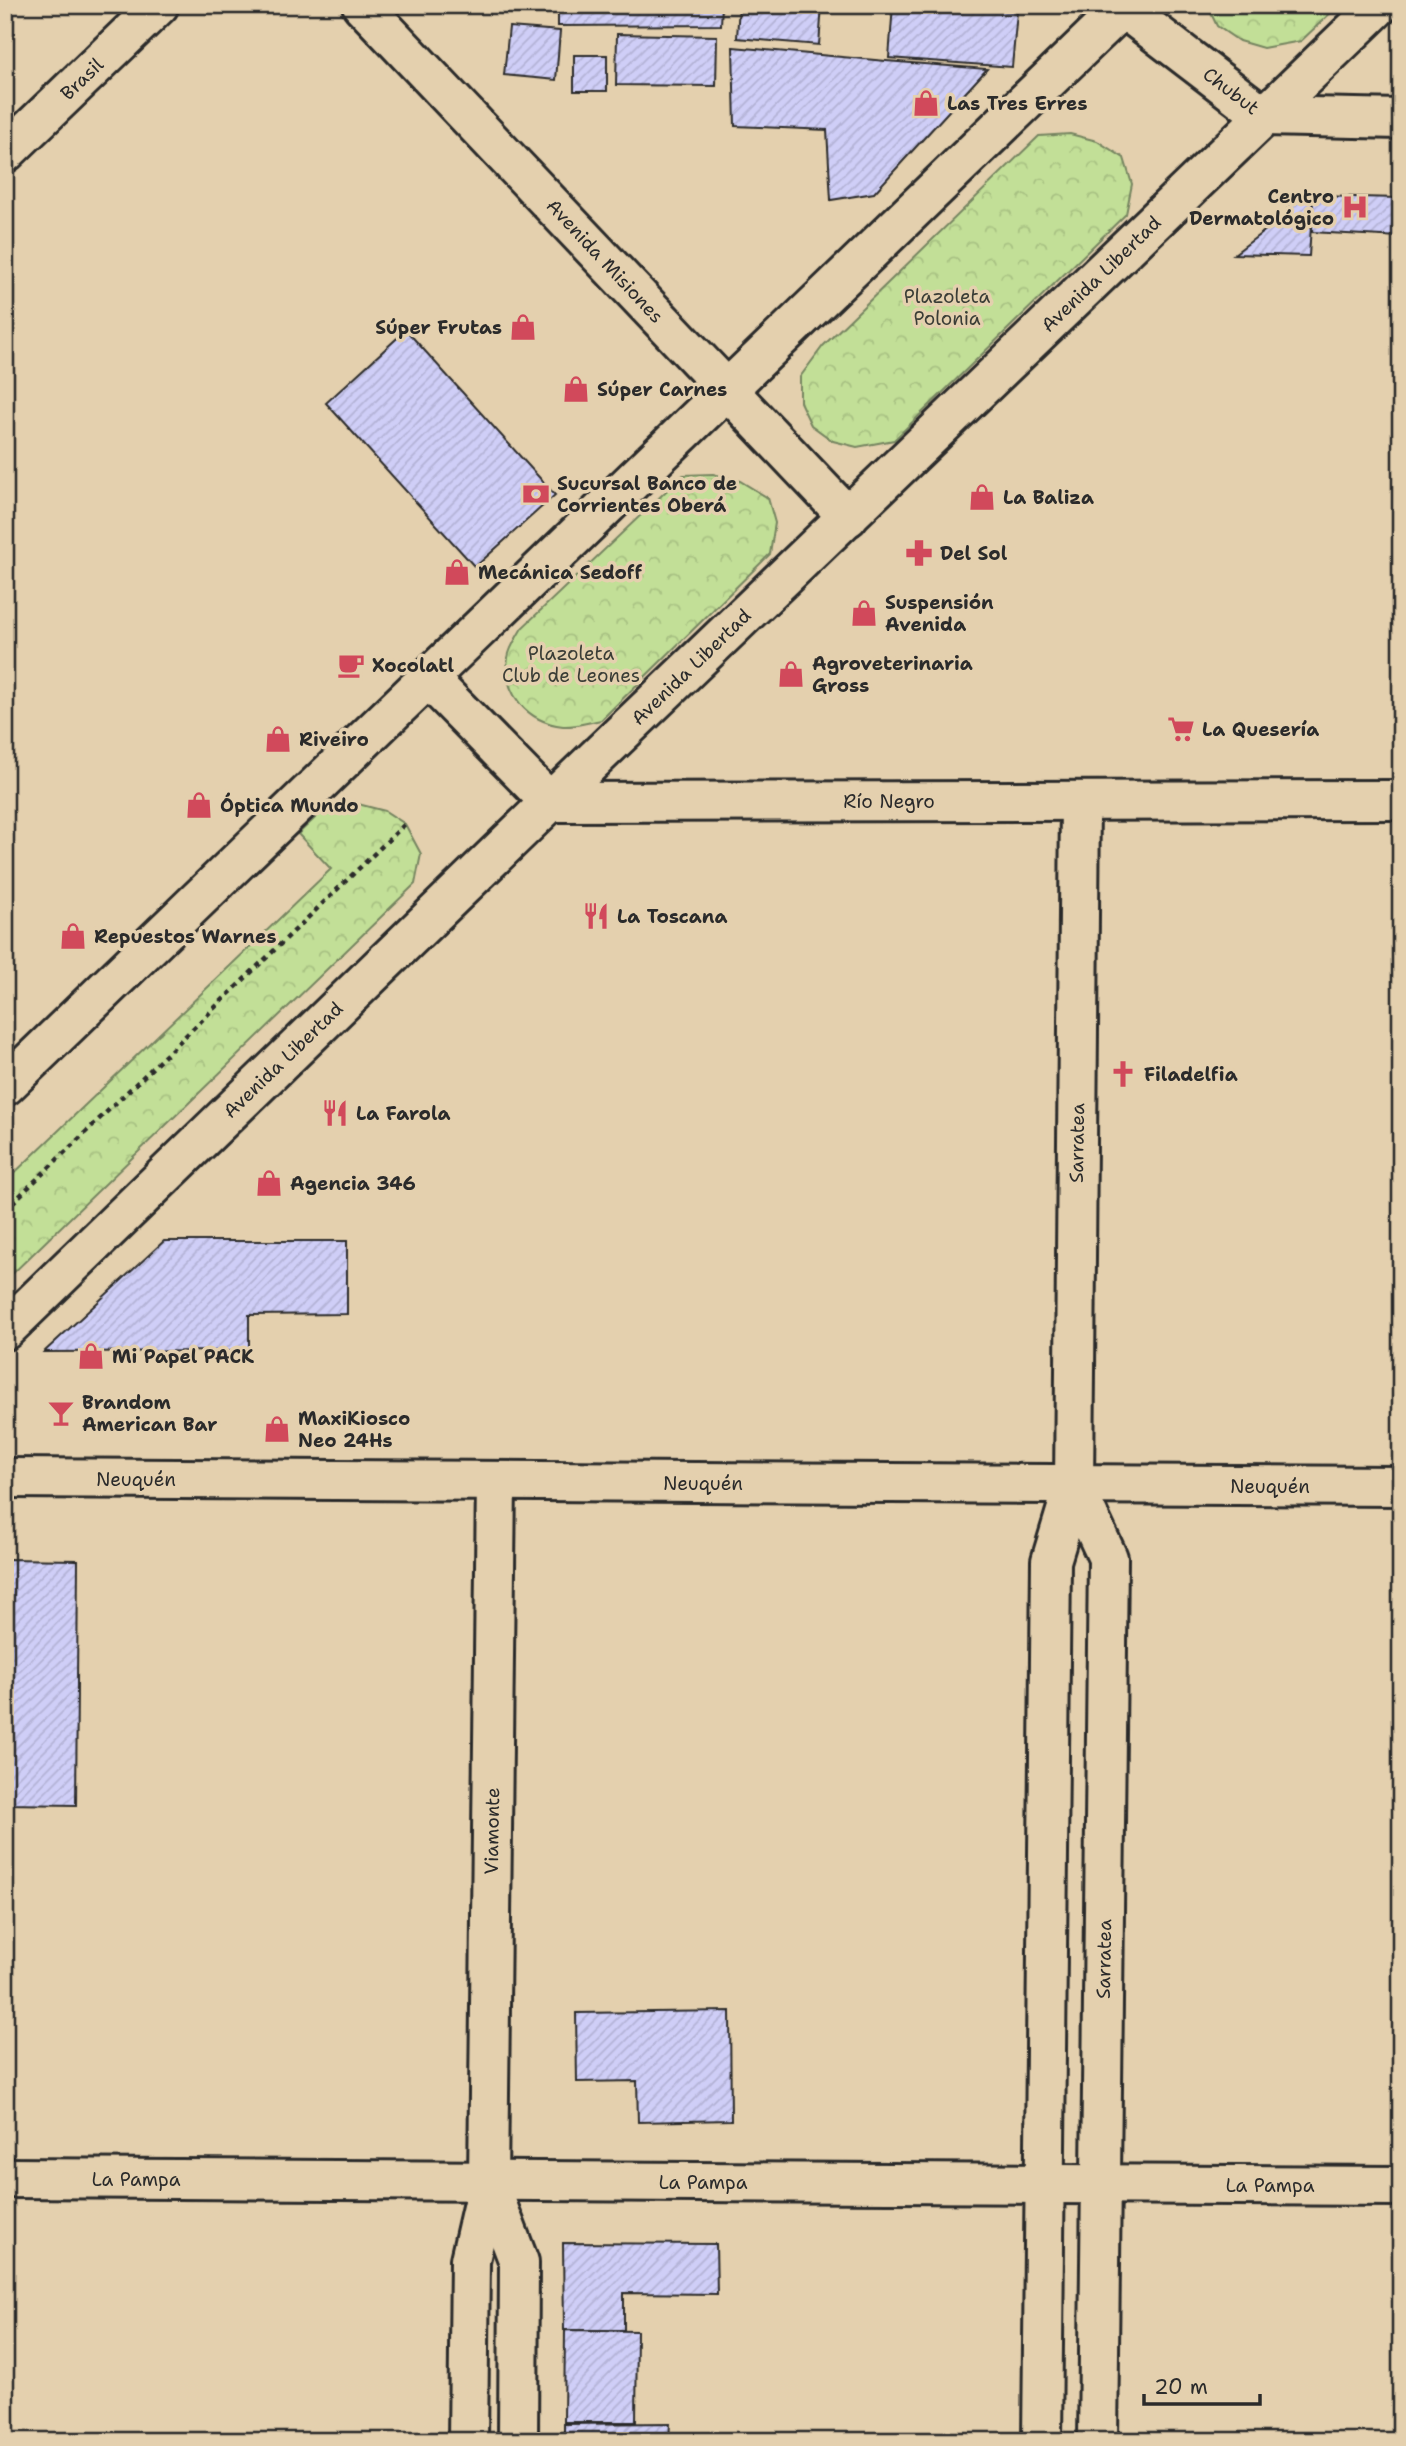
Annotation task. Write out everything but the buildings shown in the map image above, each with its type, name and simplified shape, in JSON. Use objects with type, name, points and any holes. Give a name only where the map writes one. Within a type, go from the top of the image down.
[{"type":"street","name":"Brasil","points":[[5,153],[159,5]]},
{"type":"street","name":"Avenida Libertad","points":[[5,1330],[1380,5]]},
{"type":"street","name":"Chubut","points":[[1123,6],[1264,116],[1401,119]]},
{"type":"street","points":[[5,1086],[1123,6]]},
{"type":"street","name":"Avenida Misiones","points":[[371,10],[848,517]]},
{"type":"street","points":[[428,678],[550,802]]},
{"type":"street","name":"Sarratea","points":[[1042,2441],[1051,1561],[1074,1485],[1080,800]]},
{"type":"street","name":"Río Negro","points":[[550,802],[1401,800]]},
{"type":"street","name":"Neuquén","points":[[5,1478],[1401,1486]]},
{"type":"street","name":"Viamonte","points":[[468,2441],[470,2260],[488,2181],[496,1481]]},
{"type":"street","name":"Sarratea","points":[[1074,1485],[1108,1558],[1098,2441]]},
{"type":"street","name":"La Pampa","points":[[5,2178],[1401,2186]]},
{"type":"street","name":"Viamonte","points":[[488,2181],[519,2262],[517,2441]]},
{"type":"path","points":[[5,1210],[405,824]]},
{"type":"green space","points":[[1207,5],[1339,5],[1301,41],[1263,48],[1239,41],[1217,26]]},
{"type":"green space","name":"Plazoleta Polonia","points":[[1070,134],[1097,141],[1124,158],[1132,184],[1126,214],[894,440],[857,447],[833,441],[811,425],[800,402],[800,377],[823,346],[1039,136]]},
{"type":"green space","name":"Plazoleta Club de Leones","points":[[713,474],[740,481],[768,498],[775,523],[770,554],[601,720],[563,726],[539,719],[529,712],[514,694],[507,671],[510,650],[522,628],[683,475]]},
{"type":"green space","points":[[358,804],[385,811],[405,824],[421,854],[415,884],[5,1281],[5,1182],[331,869],[298,834],[328,806]]},
{"type":"place","name":"Las Tres Erres","points":[[926,103]]},
{"type":"place","name":"Centro Dermatológico","points":[[1355,207]]},
{"type":"place","name":"Súper Frutas","points":[[523,327]]},
{"type":"place","name":"Súper Carnes","points":[[576,389]]},
{"type":"place","name":"Sucursal Banco de Corrientes Oberá","points":[[536,494]]},
{"type":"place","name":"La Baliza","points":[[982,497]]},
{"type":"place","name":"Del Sol","points":[[919,553]]},
{"type":"place","name":"Mecánica Sedoff","points":[[457,572]]},
{"type":"place","name":"Suspensión Avenida","points":[[864,613]]},
{"type":"place","name":"Xocolatl","points":[[351,665]]},
{"type":"place","name":"Agroveterinaria Gross","points":[[791,674]]},
{"type":"place","name":"La Quesería","points":[[1181,729]]},
{"type":"place","name":"Riveiro","points":[[278,739]]},
{"type":"place","name":"Óptica Mundo","points":[[199,805]]},
{"type":"place","name":"La Toscana","points":[[596,916]]},
{"type":"place","name":"Repuestos Warnes","points":[[73,936]]},
{"type":"place","name":"Filadelfia","points":[[1123,1074]]},
{"type":"place","name":"La Farola","points":[[335,1113]]},
{"type":"place","name":"Agencia 346","points":[[269,1183]]},
{"type":"place","name":"Mi Papel PACK","points":[[91,1356]]},
{"type":"place","name":"Brandom American Bar","points":[[61,1413]]},
{"type":"place","name":"MaxiKiosco Neo 24Hs","points":[[277,1429]]}]
